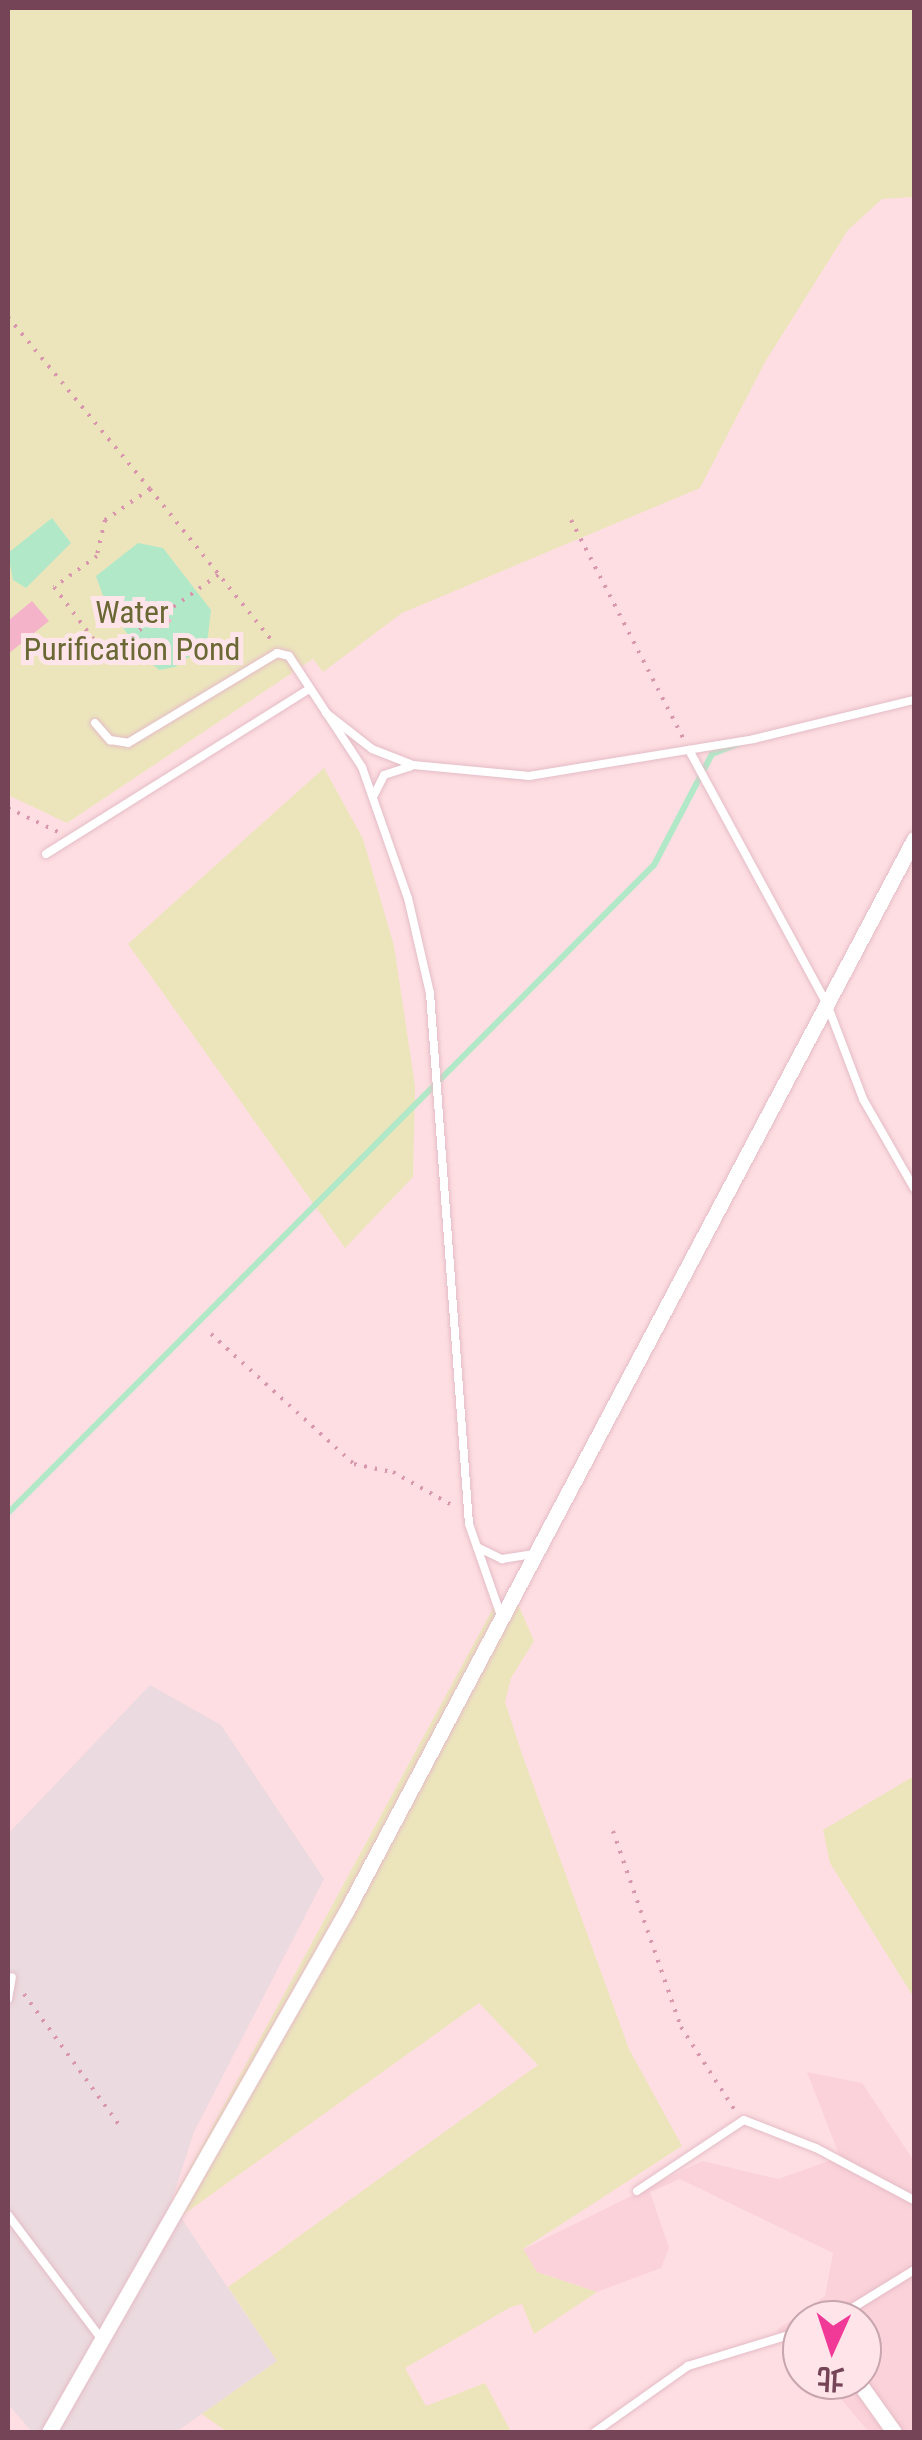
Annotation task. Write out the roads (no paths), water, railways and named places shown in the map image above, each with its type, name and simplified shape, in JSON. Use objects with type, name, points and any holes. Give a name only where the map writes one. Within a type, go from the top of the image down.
[{"type":"street","points":[[49,2432],[347,1910],[914,839]]},
{"type":"street","points":[[871,2400],[894,2432]]},
{"type":"lane","points":[[95,722],[110,740],[128,743],[277,653],[289,656],[318,707],[362,767],[408,898],[430,994],[468,1510],[476,1546],[503,1620]]},
{"type":"lane","points":[[46,854],[66,836],[309,689]]},
{"type":"lane","points":[[318,707],[372,750],[413,765],[528,776],[689,750],[914,700]]},
{"type":"lane","points":[[689,750],[827,1004],[862,1098],[914,1188]]},
{"type":"lane","points":[[374,799],[384,776],[413,765]]},
{"type":"lane","points":[[476,1546],[502,1559],[537,1552]]},
{"type":"lane","points":[[8,1998],[12,1977]]},
{"type":"lane","points":[[637,2191],[744,2120],[816,2148],[914,2200]]},
{"type":"lane","points":[[8,2215],[100,2337]]},
{"type":"lane","points":[[865,2300],[914,2270]]},
{"type":"lane","points":[[596,2432],[688,2366],[782,2337]]},
{"type":"waterway","points":[[8,1513],[654,865],[712,754],[738,744]]},
{"type":"park label","name":"Water Purification Pond","points":[[132,632]]}]
